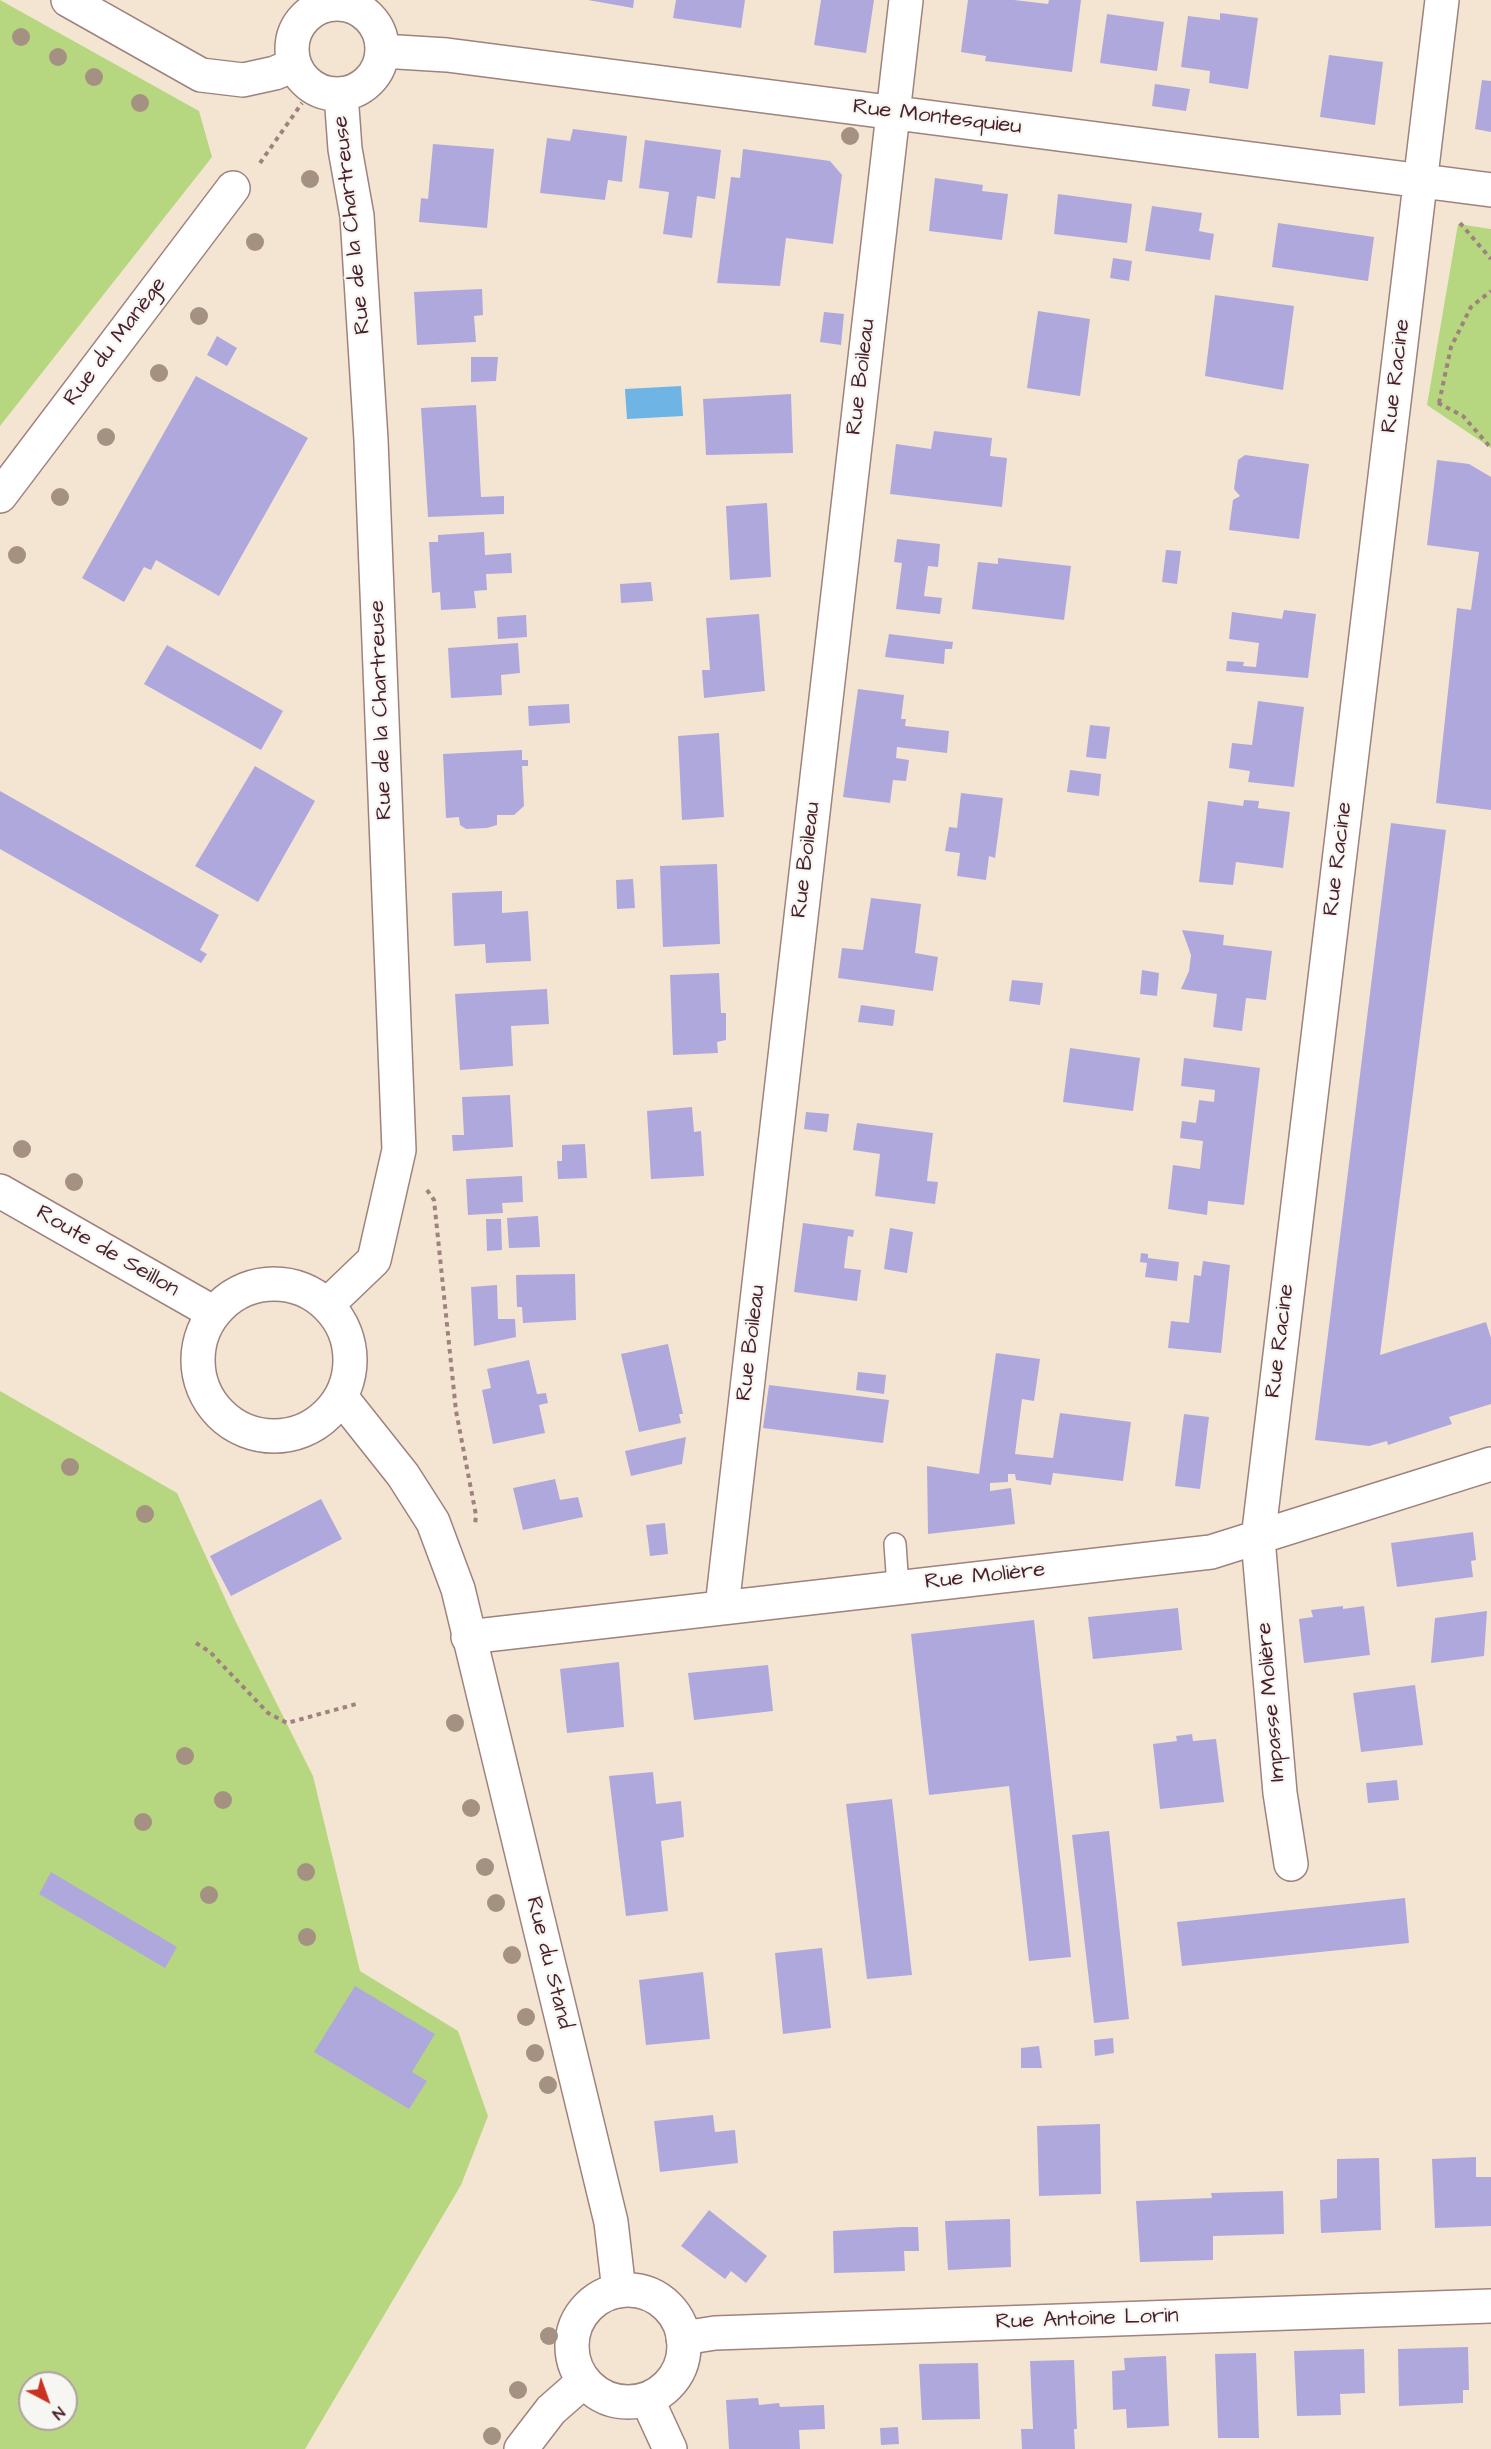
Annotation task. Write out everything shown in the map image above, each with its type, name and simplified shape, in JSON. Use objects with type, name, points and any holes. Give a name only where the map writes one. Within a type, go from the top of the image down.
[{"type":"street","points":[[68,0],[201,75],[243,80],[275,73],[354,92],[374,76],[382,51],[380,35],[372,20],[344,2],[320,8],[301,21],[294,35],[291,50],[316,82]]},
{"type":"street","name":"Rue Boileau","points":[[722,1607],[742,1491],[906,0]]},
{"type":"street","name":"Rue Racine","points":[[1258,1539],[1442,0]]},
{"type":"street","name":"Rue Montesquieu","points":[[382,51],[447,54],[1421,179],[1491,190]]},
{"type":"street","name":"Rue de la Chartreuse","points":[[316,82],[345,149],[357,216],[371,440],[399,1150],[374,1260],[327,1305]]},
{"type":"street","name":"Rue du Manège","points":[[0,496],[233,188]]},
{"type":"street","name":"Route de Seillon","points":[[0,1191],[214,1313]]},
{"type":"street","points":[[281,1284],[306,1291],[327,1305],[342,1325],[350,1349],[349,1374],[341,1397],[325,1417],[304,1431],[280,1436],[255,1434],[232,1424],[214,1407],[202,1385],[198,1360],[202,1335],[214,1313],[233,1296],[256,1286],[281,1284]]},
{"type":"street","points":[[341,1397],[403,1475],[433,1522],[458,1589],[468,1637]]},
{"type":"street","name":"Rue Molière","points":[[468,1637],[1211,1552],[1491,1464]]},
{"type":"street","name":"Impasse Molière","points":[[1258,1539],[1280,1793],[1291,1864]]},
{"type":"street","name":"Rue du Stand","points":[[468,1637],[611,2222],[619,2291]]},
{"type":"street","points":[[619,2291],[637,2291],[654,2296],[668,2307],[678,2321],[683,2338],[683,2357],[676,2375],[664,2390],[647,2399],[630,2402],[613,2400],[596,2393],[584,2381],[575,2364],[572,2345],[576,2326],[586,2310],[601,2297],[619,2291]]},
{"type":"street","name":"Rue Antoine Lorin","points":[[683,2338],[715,2333],[1491,2306]]},
{"type":"street","points":[[521,2449],[550,2410],[584,2381]]},
{"type":"street","points":[[647,2399],[670,2449]]},
{"type":"lane","points":[[895,1544],[897,1587]]},
{"type":"path","points":[[233,188],[262,161],[316,82]]},
{"type":"path","points":[[1439,403],[1451,346],[1471,307],[1491,291]]},
{"type":"path","points":[[1395,395],[1439,403],[1463,416],[1491,448]]},
{"type":"path","points":[[399,1150],[434,1200],[456,1411],[476,1515],[475,1526]]},
{"type":"path","points":[[196,1643],[210,1652],[268,1713],[287,1723],[360,1703]]},
{"type":"green space","points":[[0,0],[199,111],[212,157],[0,426]]},
{"type":"green space","points":[[1458,224],[1491,229],[1491,448],[1427,405]]},
{"type":"green space","points":[[0,1391],[177,1493],[234,1618],[313,1776],[360,1971],[458,2031],[488,2116],[461,2185],[305,2449],[0,2449]]},
{"type":"water","points":[[681,386],[683,416],[627,419],[625,389]]},
{"type":"building","points":[[588,0],[634,0],[633,8]]},
{"type":"building","points":[[676,0],[745,0],[741,28],[673,18]]},
{"type":"building","points":[[821,0],[874,0],[866,53],[814,45]]},
{"type":"building","points":[[968,0],[1014,0],[1048,4],[1049,0],[1081,0],[1072,72],[985,61],[986,56],[961,52]]},
{"type":"building","points":[[1220,13],[1258,18],[1248,89],[1209,83],[1210,71],[1181,67],[1188,16],[1220,20]]},
{"type":"building","points":[[1107,14],[1164,22],[1157,71],[1100,63]]},
{"type":"building","points":[[1329,55],[1383,62],[1375,125],[1320,117]]},
{"type":"building","points":[[1482,80],[1491,81],[1491,132],[1475,129]]},
{"type":"building","points":[[1155,84],[1190,89],[1186,111],[1152,106]]},
{"type":"building","points":[[573,129],[627,136],[622,182],[608,180],[605,200],[540,193],[547,138],[570,141]]},
{"type":"building","points":[[645,140],[721,150],[715,199],[697,196],[692,238],[663,234],[669,192],[639,188]]},
{"type":"building","points":[[433,144],[494,149],[487,228],[419,222],[421,198],[428,199]]},
{"type":"building","points":[[743,149],[830,161],[842,175],[833,244],[786,238],[780,286],[717,283],[731,177],[740,178]]},
{"type":"building","points":[[935,178],[983,185],[982,191],[1008,194],[1002,240],[929,231]]},
{"type":"building","points":[[1058,194],[1132,204],[1127,243],[1054,234]]},
{"type":"building","points":[[1152,206],[1202,213],[1199,231],[1214,234],[1210,260],[1145,251]]},
{"type":"building","points":[[1278,223],[1374,237],[1368,281],[1272,267]]},
{"type":"building","points":[[1113,258],[1132,261],[1129,281],[1110,278]]},
{"type":"building","points":[[482,289],[483,315],[474,316],[476,342],[417,345],[414,292]]},
{"type":"building","points":[[1215,295],[1294,306],[1283,390],[1205,376]]},
{"type":"building","points":[[1038,311],[1090,319],[1080,396],[1027,388]]},
{"type":"building","points":[[824,312],[844,314],[841,345],[820,342]]},
{"type":"building","points":[[217,336],[237,348],[227,366],[207,355]]},
{"type":"building","points":[[471,357],[498,357],[496,381],[471,382]]},
{"type":"building","points":[[196,376],[308,438],[219,596],[156,560],[151,570],[144,567],[124,602],[82,578]]},
{"type":"building","points":[[791,394],[793,453],[706,455],[703,399]]},
{"type":"building","points":[[476,405],[481,497],[504,496],[504,514],[428,517],[421,408]]},
{"type":"building","points":[[934,431],[992,438],[990,456],[1007,458],[1002,507],[890,494],[896,444],[931,449]]},
{"type":"building","points":[[1245,455],[1309,464],[1299,539],[1229,530],[1233,500],[1240,496],[1234,489],[1238,460]]},
{"type":"building","points":[[1437,460],[1469,464],[1491,477],[1491,810],[1436,803],[1457,608],[1471,610],[1479,552],[1427,545]]},
{"type":"building","points":[[767,503],[771,577],[730,580],[726,506]]},
{"type":"building","points":[[484,532],[485,555],[511,553],[512,573],[486,574],[487,590],[474,591],[476,608],[441,610],[440,592],[432,593],[429,542],[438,542],[438,535]]},
{"type":"building","points":[[897,539],[940,544],[938,567],[928,566],[924,596],[942,598],[940,614],[896,609],[902,563],[894,562]]},
{"type":"building","points":[[1166,550],[1181,551],[1177,584],[1162,582]]},
{"type":"building","points":[[998,558],[1071,566],[1064,620],[972,609],[978,562],[998,564]]},
{"type":"building","points":[[651,582],[653,601],[621,603],[620,584]]},
{"type":"building","points":[[1284,610],[1316,614],[1308,678],[1226,671],[1227,661],[1244,662],[1243,666],[1256,667],[1259,643],[1229,639],[1232,612],[1282,619]]},
{"type":"building","points":[[759,614],[765,691],[704,698],[702,670],[710,670],[706,618]]},
{"type":"building","points":[[526,615],[527,637],[498,639],[497,617]]},
{"type":"building","points":[[889,634],[953,642],[952,649],[945,649],[944,664],[885,657]]},
{"type":"building","points":[[518,643],[520,673],[501,675],[502,695],[451,698],[448,648]]},
{"type":"building","points":[[167,645],[283,711],[261,750],[144,684]]},
{"type":"building","points":[[858,689],[904,695],[901,719],[906,719],[905,726],[949,731],[947,753],[897,747],[896,758],[909,760],[906,781],[893,780],[890,803],[843,797]]},
{"type":"building","points":[[1258,701],[1304,707],[1294,787],[1248,782],[1250,771],[1229,768],[1232,743],[1252,745]]},
{"type":"building","points":[[569,704],[570,723],[529,726],[528,706]]},
{"type":"building","points":[[1090,725],[1110,727],[1106,759],[1086,757]]},
{"type":"building","points":[[719,733],[724,817],[682,820],[678,736]]},
{"type":"building","points":[[522,750],[522,760],[528,760],[528,766],[522,766],[524,806],[514,815],[497,815],[497,825],[487,828],[466,829],[460,825],[459,817],[446,818],[443,754]]},
{"type":"building","points":[[255,766],[315,801],[258,902],[195,866]]},
{"type":"building","points":[[1070,770],[1101,774],[1099,796],[1067,792]]},
{"type":"building","points":[[0,791],[219,915],[200,950],[207,954],[201,963],[0,849]]},
{"type":"building","points":[[961,793],[1003,798],[995,858],[989,856],[986,880],[957,876],[960,853],[945,851],[949,827],[957,828]]},
{"type":"building","points":[[1244,800],[1259,801],[1258,808],[1290,812],[1283,868],[1236,862],[1233,885],[1199,882],[1208,801],[1243,806]]},
{"type":"building","points":[[1391,823],[1446,830],[1380,1355],[1486,1322],[1491,1338],[1491,1404],[1449,1417],[1452,1424],[1388,1445],[1387,1441],[1369,1446],[1315,1440]]},
{"type":"building","points":[[717,864],[720,944],[663,947],[660,866]]},
{"type":"building","points":[[633,879],[635,908],[617,909],[616,880]]},
{"type":"building","points":[[502,891],[502,913],[528,911],[531,961],[486,963],[485,944],[454,946],[452,893]]},
{"type":"building","points":[[871,898],[921,904],[915,953],[938,957],[933,991],[838,978],[842,948],[863,950]]},
{"type":"building","points":[[1182,930],[1224,935],[1223,945],[1272,951],[1266,1000],[1246,998],[1242,1031],[1213,1027],[1217,994],[1181,989],[1189,971],[1191,955]]},
{"type":"building","points":[[1142,970],[1159,973],[1157,996],[1140,994]]},
{"type":"building","points":[[719,973],[721,1013],[726,1013],[726,1040],[717,1042],[718,1053],[673,1055],[670,975]]},
{"type":"building","points":[[1012,980],[1043,983],[1040,1005],[1009,1001]]},
{"type":"building","points":[[547,989],[549,1024],[511,1026],[513,1066],[460,1070],[455,994]]},
{"type":"building","points":[[861,1005],[895,1010],[893,1026],[858,1022]]},
{"type":"building","points":[[1070,1048],[1140,1058],[1133,1111],[1063,1102]]},
{"type":"building","points":[[1184,1058],[1260,1068],[1244,1205],[1208,1201],[1207,1215],[1168,1209],[1173,1165],[1200,1169],[1203,1141],[1180,1138],[1182,1121],[1196,1123],[1199,1100],[1214,1102],[1215,1090],[1181,1086]]},
{"type":"building","points":[[510,1095],[513,1147],[453,1151],[452,1135],[464,1135],[462,1097]]},
{"type":"building","points":[[692,1107],[694,1132],[701,1131],[704,1176],[651,1179],[647,1111]]},
{"type":"building","points":[[806,1112],[829,1114],[827,1132],[804,1129]]},
{"type":"building","points":[[857,1123],[933,1133],[927,1181],[938,1182],[935,1204],[875,1196],[880,1154],[853,1150]]},
{"type":"building","points":[[585,1144],[587,1178],[558,1179],[557,1161],[562,1161],[562,1145]]},
{"type":"building","points":[[522,1176],[523,1202],[502,1203],[503,1213],[468,1215],[466,1179]]},
{"type":"building","points":[[538,1216],[540,1247],[509,1248],[507,1218]]},
{"type":"building","points":[[486,1219],[501,1219],[502,1250],[487,1251]]},
{"type":"building","points":[[803,1223],[854,1230],[853,1237],[848,1236],[844,1268],[861,1270],[857,1301],[794,1292]]},
{"type":"building","points":[[890,1228],[913,1232],[907,1273],[884,1269]]},
{"type":"building","points":[[1141,1253],[1148,1254],[1148,1258],[1179,1262],[1177,1281],[1145,1277],[1147,1263],[1140,1262]]},
{"type":"building","points":[[1203,1261],[1230,1265],[1221,1353],[1168,1348],[1171,1321],[1189,1323],[1194,1275],[1201,1276]]},
{"type":"building","points":[[575,1274],[576,1320],[523,1323],[522,1307],[517,1307],[516,1275]]},
{"type":"building","points":[[497,1285],[498,1319],[515,1319],[516,1337],[474,1346],[471,1287]]},
{"type":"building","points":[[668,1344],[683,1414],[679,1414],[681,1423],[639,1432],[621,1354]]},
{"type":"building","points":[[996,1353],[1040,1359],[1034,1401],[1022,1399],[1015,1454],[1053,1458],[1060,1413],[1131,1422],[1123,1481],[1053,1473],[1051,1485],[1016,1480],[1015,1474],[1008,1474],[1008,1482],[990,1483],[990,1491],[1011,1488],[1015,1524],[928,1534],[927,1466],[979,1474]]},
{"type":"building","points":[[529,1360],[537,1394],[546,1393],[548,1403],[539,1405],[545,1433],[493,1444],[482,1390],[491,1388],[487,1369]]},
{"type":"building","points":[[858,1372],[886,1375],[884,1394],[856,1390]]},
{"type":"building","points":[[769,1385],[889,1400],[883,1443],[763,1428]]},
{"type":"building","points":[[1184,1414],[1209,1417],[1200,1489],[1175,1486]]},
{"type":"building","points":[[686,1437],[682,1464],[631,1476],[625,1451]]},
{"type":"building","points":[[555,1479],[560,1500],[578,1497],[583,1517],[523,1530],[513,1488]]},
{"type":"building","points":[[321,1499],[342,1539],[231,1596],[210,1556]]},
{"type":"building","points":[[665,1523],[668,1554],[650,1556],[646,1525]]},
{"type":"building","points":[[1473,1532],[1476,1560],[1471,1561],[1473,1577],[1397,1587],[1391,1543]]},
{"type":"building","points":[[1343,1606],[1343,1609],[1364,1606],[1370,1655],[1304,1663],[1299,1619],[1313,1617],[1311,1610]]},
{"type":"building","points":[[1178,1608],[1182,1650],[1093,1659],[1088,1617]]},
{"type":"building","points":[[1487,1611],[1484,1656],[1431,1663],[1435,1618]]},
{"type":"building","points":[[1034,1620],[1071,1957],[1029,1961],[1009,1786],[929,1795],[911,1634]]},
{"type":"building","points":[[619,1662],[624,1727],[567,1733],[560,1669]]},
{"type":"building","points":[[768,1665],[773,1711],[694,1720],[688,1673]]},
{"type":"building","points":[[1415,1685],[1423,1745],[1361,1752],[1353,1693]]},
{"type":"building","points":[[1192,1734],[1193,1741],[1216,1739],[1224,1802],[1160,1809],[1153,1744],[1177,1741],[1176,1736]]},
{"type":"building","points":[[653,1772],[656,1804],[681,1801],[684,1837],[661,1841],[668,1911],[626,1916],[609,1776]]},
{"type":"building","points":[[1397,1780],[1399,1800],[1368,1803],[1366,1783]]},
{"type":"building","points":[[892,1799],[912,1975],[867,1979],[846,1804]]},
{"type":"building","points":[[1109,1831],[1129,2019],[1094,2023],[1072,1835]]},
{"type":"building","points":[[51,1872],[177,1947],[165,1968],[39,1894]]},
{"type":"building","points":[[1405,1898],[1409,1943],[1182,1966],[1177,1922]]},
{"type":"building","points":[[822,1948],[831,2028],[783,2034],[775,1953]]},
{"type":"building","points":[[703,1972],[710,2039],[646,2045],[639,1980]]},
{"type":"building","points":[[355,1986],[435,2034],[412,2072],[427,2081],[409,2109],[314,2052]]},
{"type":"building","points":[[1113,2038],[1114,2053],[1095,2056],[1094,2040]]},
{"type":"building","points":[[1039,2046],[1042,2068],[1021,2068],[1021,2048]]},
{"type":"building","points":[[713,2115],[715,2132],[735,2130],[738,2163],[660,2172],[654,2121]]},
{"type":"building","points":[[1100,2124],[1101,2194],[1039,2196],[1037,2126]]},
{"type":"building","points":[[1476,2157],[1476,2177],[1491,2177],[1491,2226],[1435,2228],[1432,2159]]},
{"type":"building","points":[[1379,2158],[1381,2230],[1321,2233],[1320,2200],[1337,2198],[1337,2159]]},
{"type":"building","points":[[1283,2191],[1284,2234],[1213,2236],[1213,2260],[1140,2262],[1136,2201],[1212,2198],[1211,2193]]},
{"type":"building","points":[[709,2210],[767,2256],[746,2283],[731,2271],[725,2279],[681,2246]]},
{"type":"building","points":[[1010,2219],[1011,2267],[948,2270],[945,2221]]},
{"type":"building","points":[[918,2227],[919,2251],[904,2251],[905,2271],[834,2273],[833,2231]]},
{"type":"building","points":[[1468,2347],[1469,2390],[1463,2390],[1463,2403],[1399,2406],[1398,2349]]},
{"type":"building","points":[[1364,2349],[1365,2393],[1340,2394],[1341,2415],[1297,2416],[1294,2351]]},
{"type":"building","points":[[1256,2353],[1259,2438],[1218,2438],[1215,2354]]},
{"type":"building","points":[[1166,2356],[1169,2426],[1127,2428],[1126,2409],[1113,2410],[1112,2371],[1125,2370],[1124,2358]]},
{"type":"building","points":[[1074,2360],[1077,2429],[1074,2429],[1075,2449],[1022,2449],[1021,2429],[1033,2429],[1030,2361]]},
{"type":"building","points":[[978,2363],[980,2419],[922,2420],[919,2364]]},
{"type":"building","points":[[758,2398],[759,2405],[779,2403],[780,2407],[824,2405],[825,2429],[799,2430],[800,2449],[729,2449],[726,2400]]},
{"type":"building","points":[[898,2427],[899,2444],[881,2445],[880,2428]]}]
